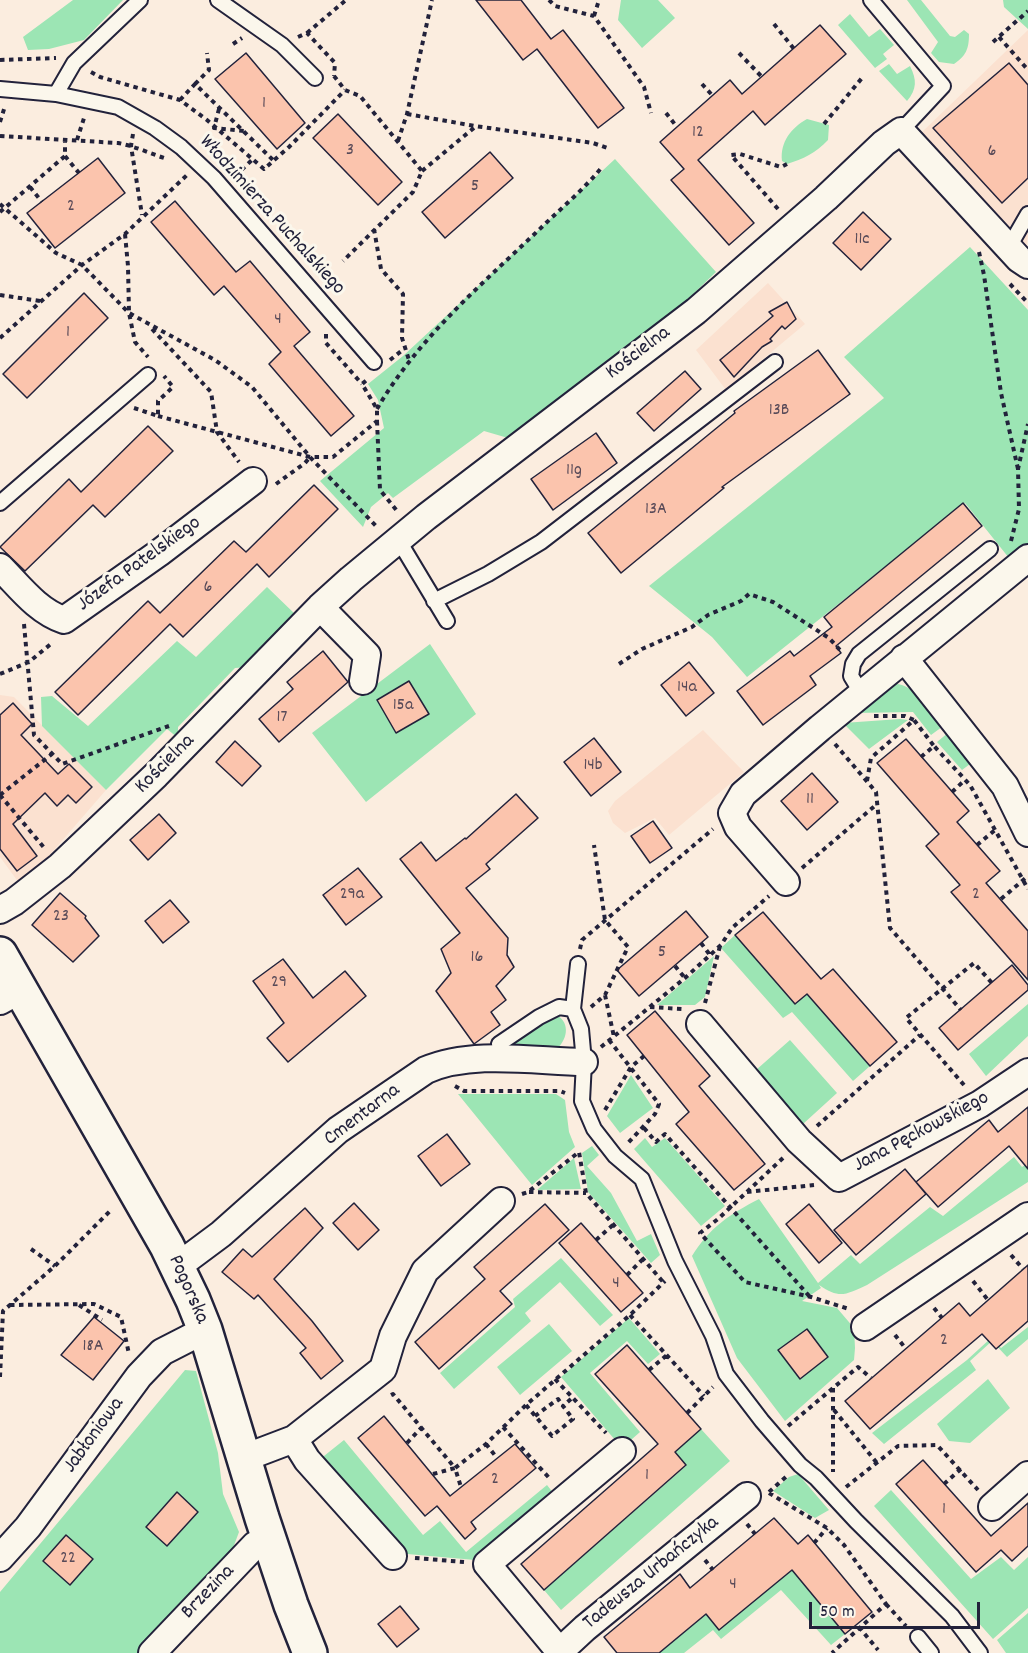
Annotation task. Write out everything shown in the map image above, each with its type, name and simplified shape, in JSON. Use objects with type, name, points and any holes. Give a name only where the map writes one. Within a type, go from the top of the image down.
[{"type":"street","points":[[901,131],[1019,259],[1028,265]]},
{"type":"street","name":"Kościelna","points":[[0,910],[14,902],[60,866],[184,747],[320,607],[396,543],[527,439],[696,311],[826,198],[884,143],[901,131]]},
{"type":"street","name":"Józefa Patelskiego","points":[[0,567],[35,603],[50,615],[64,620],[159,553],[254,481]]},
{"type":"street","points":[[786,882],[738,827],[732,813],[743,794],[904,658],[1028,558]]},
{"type":"street","points":[[320,607],[368,655],[363,681]]},
{"type":"street","points":[[904,658],[1005,786],[1028,833]]},
{"type":"street","name":"Pogorska","points":[[0,954],[10,996],[178,1266],[205,1330],[291,1605],[310,1653]]},
{"type":"street","name":"Jana Pęckowskiego","points":[[700,1024],[799,1141],[839,1178],[980,1104],[1028,1072]]},
{"type":"street","name":"Cmentarna","points":[[178,1266],[220,1234],[338,1130],[426,1070],[442,1063],[473,1059],[593,1054]]},
{"type":"street","points":[[244,1458],[294,1440],[383,1369],[393,1336],[425,1271],[501,1201]]},
{"type":"street","points":[[865,1328],[1028,1216]]},
{"type":"street","name":"Jabłoniowa","points":[[0,1558],[28,1527],[139,1376],[162,1352],[205,1330]]},
{"type":"street","points":[[294,1440],[307,1460],[393,1556]]},
{"type":"street","points":[[560,1652],[487,1564],[622,1451]]},
{"type":"street","points":[[992,1507],[1028,1475]]},
{"type":"street","name":"Tadeusza Urbańczyka","points":[[560,1652],[585,1628],[747,1496]]},
{"type":"street","name":"Brzezina","points":[[152,1653],[255,1545],[269,1537]]},
{"type":"lane","points":[[56,94],[74,63],[140,0]]},
{"type":"lane","points":[[218,0],[282,45],[315,78]]},
{"type":"lane","name":"Kościelna","points":[[871,0],[943,86],[901,131]]},
{"type":"lane","name":"Włodzimierza Puchalskiego","points":[[0,89],[56,94],[118,107],[136,116],[181,147],[203,166],[381,362]]},
{"type":"lane","points":[[1009,247],[1028,214]]},
{"type":"lane","points":[[434,601],[488,574],[541,542],[775,362]]},
{"type":"lane","points":[[0,503],[148,375]]},
{"type":"lane","points":[[396,543],[447,621]]},
{"type":"lane","points":[[862,694],[851,676],[853,664],[859,654],[990,549]]},
{"type":"lane","points":[[578,964],[575,1014],[593,1054],[582,1101],[594,1129],[615,1156],[642,1179],[675,1261],[713,1336],[726,1374],[800,1465],[952,1616],[980,1653]]},
{"type":"lane","points":[[499,1044],[559,1006],[575,1014]]},
{"type":"lane","points":[[918,1637],[931,1653]]},
{"type":"path","points":[[307,33],[346,0]]},
{"type":"path","points":[[398,141],[432,0]]},
{"type":"path","points":[[549,0],[555,6],[594,16],[644,87],[651,113]]},
{"type":"path","points":[[594,16],[599,0]]},
{"type":"path","points":[[993,42],[1028,11]]},
{"type":"path","points":[[774,24],[794,49]]},
{"type":"path","points":[[999,37],[1028,70]]},
{"type":"path","points":[[207,53],[209,70],[180,100],[207,120],[264,170],[345,90]]},
{"type":"path","points":[[739,53],[762,77]]},
{"type":"path","points":[[334,76],[345,90],[360,96],[422,171]]},
{"type":"path","points":[[824,124],[862,78]]},
{"type":"path","points":[[195,84],[273,160]]},
{"type":"path","points":[[702,84],[712,95]]},
{"type":"path","points":[[214,128],[220,109]]},
{"type":"path","points":[[666,113],[677,127]]},
{"type":"path","points":[[406,114],[593,143],[610,149]]},
{"type":"path","points":[[136,116],[131,146],[142,216]]},
{"type":"path","points":[[343,261],[413,192],[422,171],[475,126]]},
{"type":"path","points":[[214,128],[245,131]]},
{"type":"path","points":[[0,136],[65,139],[131,146],[166,158]]},
{"type":"path","points":[[65,139],[65,156],[79,173]]},
{"type":"path","points":[[779,211],[730,155],[740,154],[781,167],[787,164]]},
{"type":"path","points":[[0,212],[65,156]]},
{"type":"path","points":[[377,409],[409,361],[449,317],[602,167]]},
{"type":"path","points":[[0,339],[82,265],[125,234],[192,171]]},
{"type":"path","points":[[30,187],[42,202]]},
{"type":"path","points":[[0,204],[56,253],[82,265],[129,313],[215,360],[252,387],[310,457],[396,543]]},
{"type":"path","points":[[374,229],[381,269],[403,294],[402,338],[409,361]]},
{"type":"path","points":[[125,234],[129,313],[135,342],[141,349]]},
{"type":"path","points":[[977,247],[984,275],[1001,393],[1018,469],[1019,509],[1000,581]]},
{"type":"path","points":[[0,295],[40,301]]},
{"type":"path","points":[[148,325],[210,392],[217,432],[254,481]]},
{"type":"path","points":[[381,362],[405,348]]},
{"type":"path","points":[[370,376],[362,384],[377,409],[380,490],[384,496]]},
{"type":"path","points":[[158,416],[310,457],[333,457],[377,421]]},
{"type":"path","points":[[1018,469],[1028,424]]},
{"type":"path","points":[[619,664],[642,649],[692,627],[708,615],[741,601],[749,594],[773,602],[829,638],[853,664]]},
{"type":"path","points":[[24,617],[34,735],[62,764],[175,724],[184,747]]},
{"type":"path","points":[[0,674],[29,662],[52,644]]},
{"type":"path","points":[[867,781],[871,758],[914,720],[965,780],[1028,889]]},
{"type":"path","points":[[820,728],[876,792],[890,927],[960,1010]]},
{"type":"path","points":[[921,757],[934,746]]},
{"type":"path","points":[[52,754],[0,795],[60,866]]},
{"type":"path","points":[[952,792],[965,780]]},
{"type":"path","points":[[593,1054],[685,978],[720,945],[732,928],[877,804]]},
{"type":"path","points":[[582,940],[732,813]]},
{"type":"path","points":[[977,846],[995,830]]},
{"type":"path","points":[[575,1014],[604,995],[628,947],[605,920],[594,845]]},
{"type":"path","points":[[1000,899],[1028,876]]},
{"type":"path","points":[[701,943],[710,955]]},
{"type":"path","points":[[700,1024],[720,945]]},
{"type":"path","points":[[980,1104],[906,1018],[974,963],[992,983]]},
{"type":"path","points":[[675,966],[685,978]]},
{"type":"path","points":[[604,995],[611,1039],[658,1104],[655,1114],[644,1128],[615,1156]]},
{"type":"path","points":[[650,1007],[686,1009],[700,1024]]},
{"type":"path","points":[[644,1128],[656,1142],[665,1134],[730,1207],[774,1256],[811,1298],[745,1282],[700,1233],[718,1219],[730,1207],[799,1141],[920,1035]]},
{"type":"path","points":[[604,1113],[631,1066],[644,1056]]},
{"type":"path","points":[[448,1080],[464,1091],[560,1091],[582,1101]]},
{"type":"path","points":[[433,1474],[455,1468],[486,1444],[526,1405],[664,1283],[585,1193],[579,1152],[528,1192]]},
{"type":"path","points":[[746,1192],[823,1184],[839,1178]]},
{"type":"path","points":[[501,1201],[528,1192],[585,1193]]},
{"type":"path","points":[[0,1377],[2,1311],[56,1266],[111,1210]]},
{"type":"path","points":[[596,1240],[613,1225]]},
{"type":"path","points":[[31,1249],[56,1266]]},
{"type":"path","points":[[627,1275],[644,1258]]},
{"type":"path","points":[[971,1278],[988,1300]]},
{"type":"path","points":[[78,1304],[102,1320]]},
{"type":"path","points":[[10,1305],[94,1304],[121,1317],[131,1366],[139,1376]]},
{"type":"path","points":[[630,1315],[704,1396],[687,1413]]},
{"type":"path","points":[[894,1333],[906,1350]]},
{"type":"path","points":[[649,1370],[667,1355]]},
{"type":"path","points":[[776,1436],[858,1366],[871,1378]]},
{"type":"path","points":[[555,1379],[622,1451]]},
{"type":"path","points":[[833,1388],[833,1496]]},
{"type":"path","points":[[387,1398],[393,1394],[422,1427],[455,1468],[461,1487]]},
{"type":"path","points":[[563,1406],[572,1398]]},
{"type":"path","points":[[526,1405],[535,1416],[552,1436],[573,1419],[558,1399],[535,1416]]},
{"type":"path","points":[[833,1409],[876,1463]]},
{"type":"path","points":[[407,1443],[422,1427]]},
{"type":"path","points":[[504,1427],[567,1498]]},
{"type":"path","points":[[486,1444],[497,1458]]},
{"type":"path","points":[[833,1496],[898,1446],[937,1445],[992,1507]]},
{"type":"path","points":[[800,1465],[769,1492],[827,1528],[844,1545],[886,1604],[906,1626]]},
{"type":"path","points":[[944,1484],[960,1470]]},
{"type":"path","points":[[745,1522],[755,1534]]},
{"type":"path","points":[[814,1543],[827,1528]]},
{"type":"path","points":[[393,1556],[487,1564]]},
{"type":"path","points":[[832,1653],[886,1604]]},
{"type":"path","points":[[860,1627],[878,1650]]},
{"type":"shaded area","points":[[1028,30],[1028,235],[1026,249],[1001,225],[921,133]]},
{"type":"shaded area","points":[[768,283],[805,324],[726,390],[696,350]]},
{"type":"shaded area","points":[[0,695],[14,697],[106,790],[22,887],[0,857]]},
{"type":"shaded area","points":[[703,730],[744,772],[669,835],[655,818],[625,833],[613,823],[608,811],[615,801]]},
{"type":"green space","points":[[73,0],[123,0],[84,40],[49,49],[28,50],[23,37]]},
{"type":"green space","points":[[621,0],[658,0],[675,18],[642,48],[618,20]]},
{"type":"green space","points":[[907,0],[921,0],[950,36],[955,37],[964,30],[969,34],[966,52],[958,61],[954,64],[939,62],[931,53],[938,42]]},
{"type":"green space","points":[[1003,0],[1028,0],[1028,29],[1004,7]]},
{"type":"green space","points":[[850,14],[869,37],[880,29],[894,45],[883,54],[887,59],[875,68],[838,25]]},
{"type":"green space","points":[[889,64],[897,74],[910,66],[915,84],[907,101],[879,71]]},
{"type":"green space","points":[[807,119],[829,125],[828,140],[809,155],[787,164],[782,161],[785,142],[792,131]]},
{"type":"green space","points":[[615,159],[716,272],[655,331],[508,438],[484,431],[393,498],[388,493],[371,507],[363,527],[320,481],[384,428],[378,400],[368,384],[403,356]]},
{"type":"green space","points":[[970,247],[1028,310],[1028,543],[1009,558],[965,503],[747,677],[712,637],[649,586],[884,398],[844,357]]},
{"type":"green space","points":[[267,587],[296,615],[248,667],[235,668],[178,727],[178,738],[167,729],[106,790],[42,726],[41,697],[52,696],[88,726],[177,641],[196,657]]},
{"type":"green space","points":[[430,644],[476,714],[366,802],[312,733]]},
{"type":"green space","points":[[892,685],[906,686],[919,695],[946,724],[931,735],[913,712],[853,713]]},
{"type":"green space","points":[[908,720],[869,749],[843,723]]},
{"type":"green space","points":[[949,732],[974,761],[962,770],[937,742]]},
{"type":"green space","points":[[735,935],[795,1004],[807,994],[870,1066],[853,1081],[792,1012],[783,1018],[721,948]]},
{"type":"green space","points":[[714,956],[705,997],[695,1005],[657,1005]]},
{"type":"green space","points":[[1028,1004],[1028,1036],[986,1076],[969,1054]]},
{"type":"green space","points":[[557,1015],[564,1023],[566,1032],[563,1042],[556,1050],[490,1053],[545,1019]]},
{"type":"green space","points":[[790,1040],[837,1093],[803,1124],[756,1070]]},
{"type":"green space","points":[[631,1075],[653,1108],[620,1133],[607,1116]]},
{"type":"green space","points":[[458,1094],[556,1094],[565,1100],[569,1132],[575,1147],[532,1185]]},
{"type":"green space","points":[[645,1138],[652,1147],[665,1138],[725,1206],[701,1226],[634,1149]]},
{"type":"green space","points":[[592,1146],[599,1155],[587,1166],[611,1193],[637,1241],[651,1234],[660,1255],[651,1263],[588,1192],[582,1153]]},
{"type":"green space","points":[[1014,1157],[1022,1167],[1028,1163],[1028,1182],[867,1285],[838,1294],[819,1285],[821,1288],[802,1301],[837,1308],[854,1328],[854,1360],[785,1421],[737,1358],[692,1256],[706,1237],[730,1216],[759,1199],[818,1283],[851,1255],[860,1264],[930,1207],[943,1216]]},
{"type":"green space","points":[[574,1158],[581,1189],[537,1190]]},
{"type":"green space","points":[[561,1258],[613,1315],[600,1326],[560,1282],[525,1313],[531,1321],[454,1389],[440,1373],[515,1307],[513,1299]]},
{"type":"green space","points":[[629,1318],[660,1354],[648,1364],[627,1341],[590,1373],[640,1432],[622,1448],[561,1377]]},
{"type":"green space","points":[[549,1324],[572,1351],[520,1395],[497,1367]]},
{"type":"green space","points":[[1028,1327],[1028,1339],[1007,1357],[992,1341],[970,1361],[976,1370],[884,1444],[872,1433],[967,1360],[991,1338],[1001,1348]]},
{"type":"green space","points":[[185,1370],[196,1371],[218,1453],[223,1494],[239,1532],[233,1548],[140,1653],[0,1653],[0,1592]]},
{"type":"green space","points":[[988,1379],[1010,1408],[970,1443],[949,1441],[937,1424]]},
{"type":"green space","points":[[701,1429],[730,1461],[561,1610],[544,1590],[686,1466],[675,1452]]},
{"type":"green space","points":[[344,1440],[423,1535],[440,1521],[466,1552],[547,1485],[554,1494],[475,1560],[396,1553],[319,1460]]},
{"type":"green space","points":[[798,1474],[829,1510],[815,1518],[773,1491],[789,1477]]},
{"type":"green space","points":[[891,1490],[971,1579],[1001,1557],[1014,1570],[1028,1557],[1028,1608],[993,1639],[874,1506]]},
{"type":"green space","points":[[792,1570],[845,1634],[831,1645],[781,1590],[721,1639],[713,1630],[684,1653],[659,1653],[706,1614],[719,1629]]},
{"type":"green space","points":[[1028,1613],[1028,1653],[1006,1653],[997,1640]]},
{"type":"building","points":[[476,0],[521,0],[551,39],[563,30],[624,108],[598,128],[537,49],[523,60]]},
{"type":"building","points":[[820,25],[846,54],[765,125],[753,111],[698,160],[754,223],[729,245],[671,180],[684,169],[660,142],[730,80],[742,94]]},
{"type":"building","points":[[246,53],[305,123],[277,149],[215,79]]},
{"type":"building","points":[[1009,63],[1028,85],[1028,178],[1002,203],[933,128]]},
{"type":"building","points":[[338,114],[402,182],[378,205],[313,138]]},
{"type":"building","points":[[490,152],[513,178],[445,238],[422,212]]},
{"type":"building","points":[[98,158],[125,193],[55,248],[27,213]]},
{"type":"building","points":[[175,201],[236,272],[250,261],[310,332],[294,346],[354,416],[331,436],[269,364],[281,352],[224,286],[214,295],[151,222]]},
{"type":"building","points":[[863,212],[891,239],[861,270],[833,243]]},
{"type":"building","points":[[84,293],[108,318],[27,398],[3,374]]},
{"type":"building","points":[[787,302],[796,319],[785,329],[782,326],[770,339],[772,341],[762,347],[734,377],[720,360],[773,316],[769,312]]},
{"type":"building","points":[[818,350],[850,394],[722,487],[724,488],[621,573],[588,533],[735,413],[734,411]]},
{"type":"building","points":[[685,371],[701,389],[654,431],[637,413]]},
{"type":"building","points":[[148,426],[173,451],[105,517],[93,505],[25,571],[0,547],[69,479],[81,492]]},
{"type":"building","points":[[596,433],[617,463],[553,510],[531,479]]},
{"type":"building","points":[[314,485],[338,509],[269,577],[257,564],[183,637],[170,624],[78,715],[55,692],[148,601],[160,613],[234,541],[246,552]]},
{"type":"building","points":[[963,503],[982,526],[836,646],[841,653],[810,676],[816,685],[763,725],[737,691],[790,651],[794,656],[832,627],[824,617]]},
{"type":"building","points":[[323,651],[348,682],[279,742],[259,719],[293,689],[287,682]]},
{"type":"building","points":[[689,662],[714,693],[686,716],[661,685]]},
{"type":"building","points":[[409,681],[429,714],[396,733],[377,700]]},
{"type":"building","points":[[13,703],[32,724],[21,735],[58,774],[69,764],[92,787],[76,803],[68,795],[57,806],[45,793],[13,824],[37,856],[17,871],[0,849],[0,715]]},
{"type":"building","points":[[594,738],[621,772],[591,796],[564,762]]},
{"type":"building","points":[[906,739],[969,811],[957,822],[1000,871],[986,883],[1028,931],[1028,980],[951,892],[960,885],[926,846],[939,834],[877,763]]},
{"type":"building","points":[[235,741],[261,766],[242,786],[216,762]]},
{"type":"building","points":[[812,773],[838,802],[807,830],[781,801]]},
{"type":"building","points":[[516,794],[538,818],[486,864],[490,869],[466,888],[508,938],[507,955],[514,967],[496,986],[506,1000],[491,1012],[500,1025],[474,1044],[436,991],[451,973],[441,949],[460,933],[400,859],[421,842],[436,861],[466,839]]},
{"type":"building","points":[[159,814],[176,833],[148,860],[130,840]]},
{"type":"building","points":[[653,821],[672,848],[650,863],[631,836]]},
{"type":"building","points":[[358,868],[382,897],[346,925],[323,895]]},
{"type":"building","points":[[60,893],[86,916],[85,918],[99,936],[73,962],[32,925]]},
{"type":"building","points":[[170,900],[189,922],[163,943],[145,921]]},
{"type":"building","points":[[686,911],[708,937],[639,996],[617,970]]},
{"type":"building","points":[[763,912],[821,979],[833,969],[897,1042],[870,1066],[807,994],[795,1004],[735,935]]},
{"type":"building","points":[[283,959],[313,998],[345,971],[366,996],[288,1062],[267,1038],[284,1023],[253,981]]},
{"type":"building","points":[[1012,965],[1028,985],[1028,990],[958,1050],[939,1028]]},
{"type":"building","points":[[655,1011],[710,1076],[699,1086],[765,1164],[734,1190],[676,1124],[689,1112],[627,1035]]},
{"type":"building","points":[[1028,1107],[1028,1169],[1009,1146],[938,1207],[916,1182],[989,1120],[998,1132]]},
{"type":"building","points":[[447,1134],[470,1164],[441,1186],[418,1156]]},
{"type":"building","points":[[905,1169],[926,1194],[856,1255],[834,1230]]},
{"type":"building","points":[[354,1203],[379,1230],[358,1250],[333,1223]]},
{"type":"building","points":[[545,1204],[569,1230],[500,1291],[512,1304],[439,1369],[415,1342],[485,1279],[474,1267]]},
{"type":"building","points":[[809,1204],[842,1243],[819,1263],[786,1224]]},
{"type":"building","points":[[305,1208],[323,1228],[274,1279],[312,1321],[343,1361],[321,1379],[300,1353],[306,1348],[258,1295],[254,1299],[222,1272],[243,1249],[252,1257]]},
{"type":"building","points":[[581,1223],[643,1293],[621,1312],[559,1243]]},
{"type":"building","points":[[1028,1265],[1028,1321],[996,1349],[982,1334],[870,1429],[845,1401],[959,1303],[970,1316]]},
{"type":"building","points":[[94,1317],[124,1341],[93,1380],[61,1355]]},
{"type":"building","points":[[807,1329],[828,1357],[800,1379],[778,1350]]},
{"type":"building","points":[[627,1345],[701,1429],[675,1452],[686,1465],[544,1590],[521,1564],[658,1444],[595,1374]]},
{"type":"building","points":[[384,1416],[450,1496],[515,1444],[536,1468],[471,1522],[476,1529],[465,1539],[437,1506],[425,1516],[358,1438]]},
{"type":"building","points":[[923,1460],[991,1536],[1028,1503],[1028,1546],[1012,1561],[1001,1550],[976,1572],[896,1484]]},
{"type":"building","points":[[177,1492],[198,1512],[167,1546],[146,1527]]},
{"type":"building","points":[[774,1518],[798,1544],[808,1535],[872,1612],[845,1634],[792,1570],[719,1630],[706,1614],[659,1653],[617,1653],[604,1637],[680,1574],[690,1588]]},
{"type":"building","points":[[66,1535],[93,1559],[70,1585],[43,1561]]},
{"type":"building","points":[[400,1606],[419,1629],[397,1647],[378,1624]]}]
